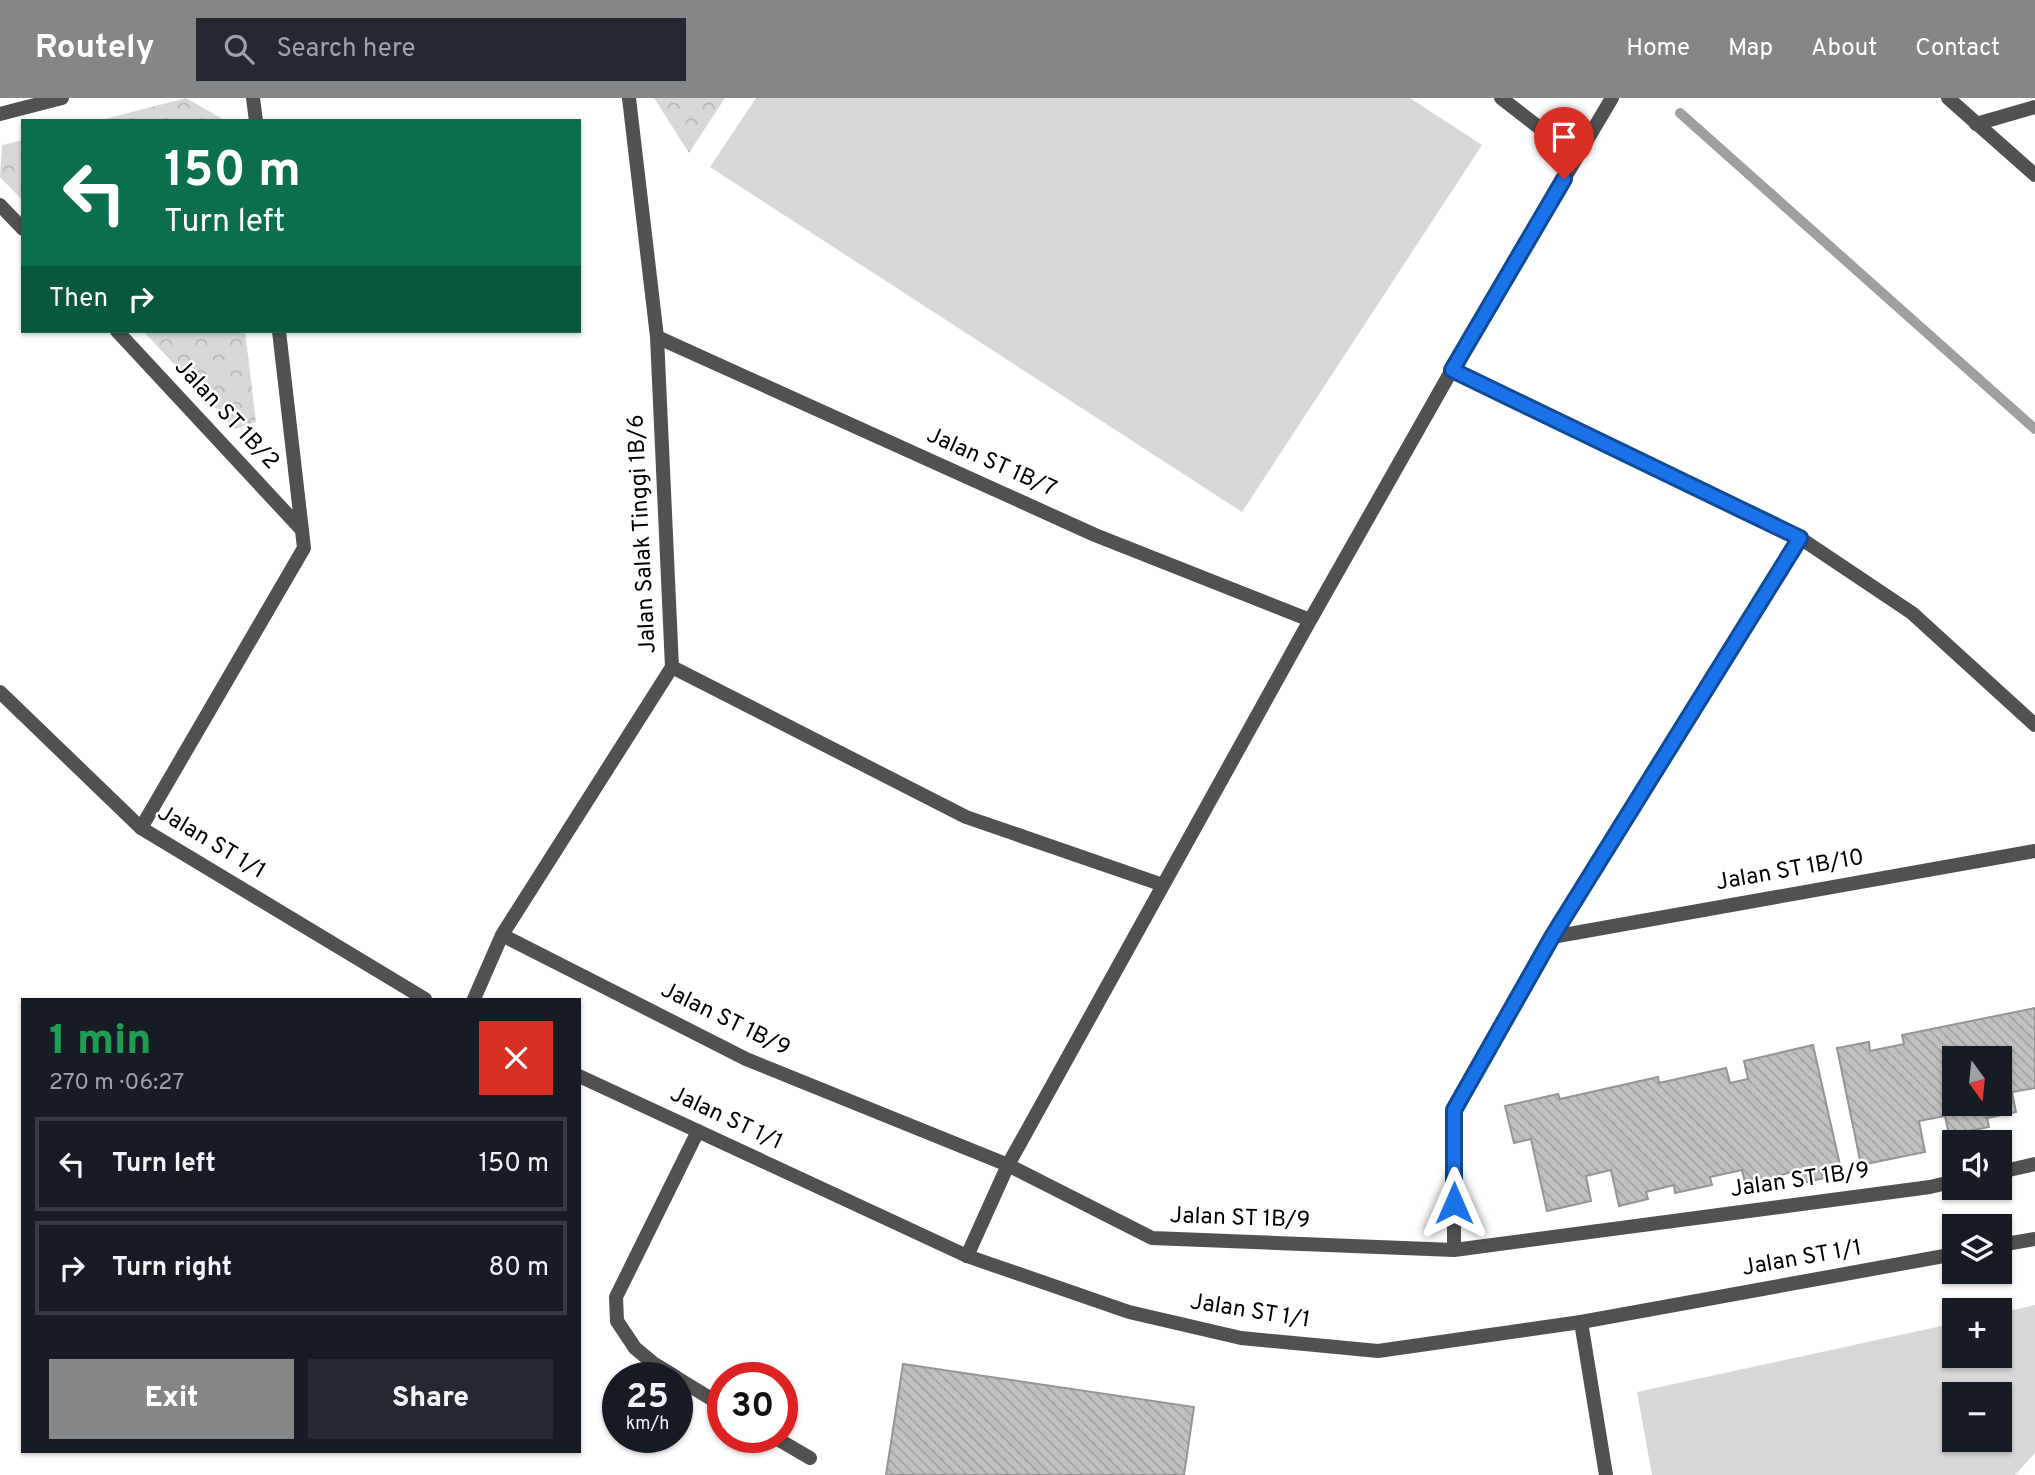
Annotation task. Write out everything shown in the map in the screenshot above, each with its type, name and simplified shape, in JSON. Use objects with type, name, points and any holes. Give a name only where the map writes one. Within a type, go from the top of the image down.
[{"type":"street","points":[[0,114],[62,98]]},
{"type":"street","points":[[253,98],[256,119]]},
{"type":"street","name":"Jalan Salak Tinggi 1B/6","points":[[474,998],[502,935],[672,667],[657,337],[629,98]]},
{"type":"street","points":[[1501,98],[1577,157]]},
{"type":"street","points":[[967,1256],[1008,1165],[1310,620],[1452,370],[1612,98]]},
{"type":"street","points":[[1948,98],[2035,175]]},
{"type":"street","points":[[1976,124],[2035,107]]},
{"type":"street","points":[[0,205],[21,227]]},
{"type":"street","name":"Jalan ST 1B/2","points":[[119,333],[302,530]]},
{"type":"street","points":[[141,828],[304,548],[279,333]]},
{"type":"street","name":"Jalan ST 1B/7","points":[[657,337],[1094,535],[1310,620]]},
{"type":"street","points":[[1452,370],[1800,538],[1912,613],[2035,725]]},
{"type":"street","points":[[1454,1250],[1454,1110],[1552,937],[1800,538]]},
{"type":"street","points":[[672,667],[966,817],[1163,885]]},
{"type":"street","name":"Jalan ST 1/1","points":[[0,692],[141,828],[423,998]]},
{"type":"street","name":"Jalan ST 1B/10","points":[[1552,937],[2035,851]]},
{"type":"street","name":"Jalan ST 1B/9","points":[[502,935],[746,1059],[1008,1165],[1152,1238],[1454,1250],[1942,1184]]},
{"type":"street","name":"Jalan ST 1/1","points":[[581,1077],[967,1256],[1129,1312],[1241,1338],[1378,1351],[1581,1322],[1942,1256]]},
{"type":"street","points":[[652,1362],[635,1348],[617,1321],[616,1297],[698,1131]]},
{"type":"street","points":[[2012,1169],[2035,1164]]},
{"type":"street","points":[[2012,1243],[2035,1239]]},
{"type":"street","points":[[1581,1322],[1606,1475]]},
{"type":"street","points":[[798,1451],[810,1458]]},
{"type":"green space","points":[[186,98],[221,119],[105,119]]},
{"type":"green space","points":[[654,98],[725,98],[689,153]]},
{"type":"green space","points":[[756,98],[1410,98],[1482,145],[1242,512],[710,167]]},
{"type":"green space","points":[[21,140],[21,199],[0,177],[2,145]]},
{"type":"green space","points":[[145,333],[245,333],[256,422],[235,429]]},
{"type":"green space","points":[[2035,1305],[2035,1453],[2015,1475],[1652,1475],[1637,1392],[1942,1326],[1942,1368],[2012,1368],[2012,1310]]},
{"type":"building","points":[[2035,1008],[2035,1088],[2012,1092],[2012,1046],[1942,1046],[1942,1116],[1945,1116],[1919,1121],[1925,1152],[1861,1165],[1837,1048],[1869,1042],[1870,1051],[1904,1044],[1902,1035]]},
{"type":"building","points":[[1813,1045],[1842,1174],[1798,1184],[1795,1171],[1774,1177],[1776,1184],[1747,1191],[1742,1170],[1710,1177],[1712,1185],[1675,1193],[1674,1185],[1646,1192],[1648,1199],[1619,1206],[1611,1170],[1586,1176],[1591,1201],[1547,1211],[1531,1139],[1514,1143],[1505,1106],[1558,1094],[1560,1099],[1658,1077],[1659,1083],[1726,1068],[1730,1083],[1748,1079],[1744,1061]]},
{"type":"building","points":[[2012,1092],[2016,1112],[2012,1113]]},
{"type":"building","points":[[1945,1116],[1997,1116],[1987,1118],[1989,1127],[1948,1130]]},
{"type":"building","points":[[903,1364],[1194,1407],[1184,1475],[886,1475]]},
{"type":"waterway","points":[[1680,113],[2035,429]]},
{"type":"route","points":[[1454,1203],[1454,1110],[1552,937],[1800,538],[1452,370],[1564,179]]}]
